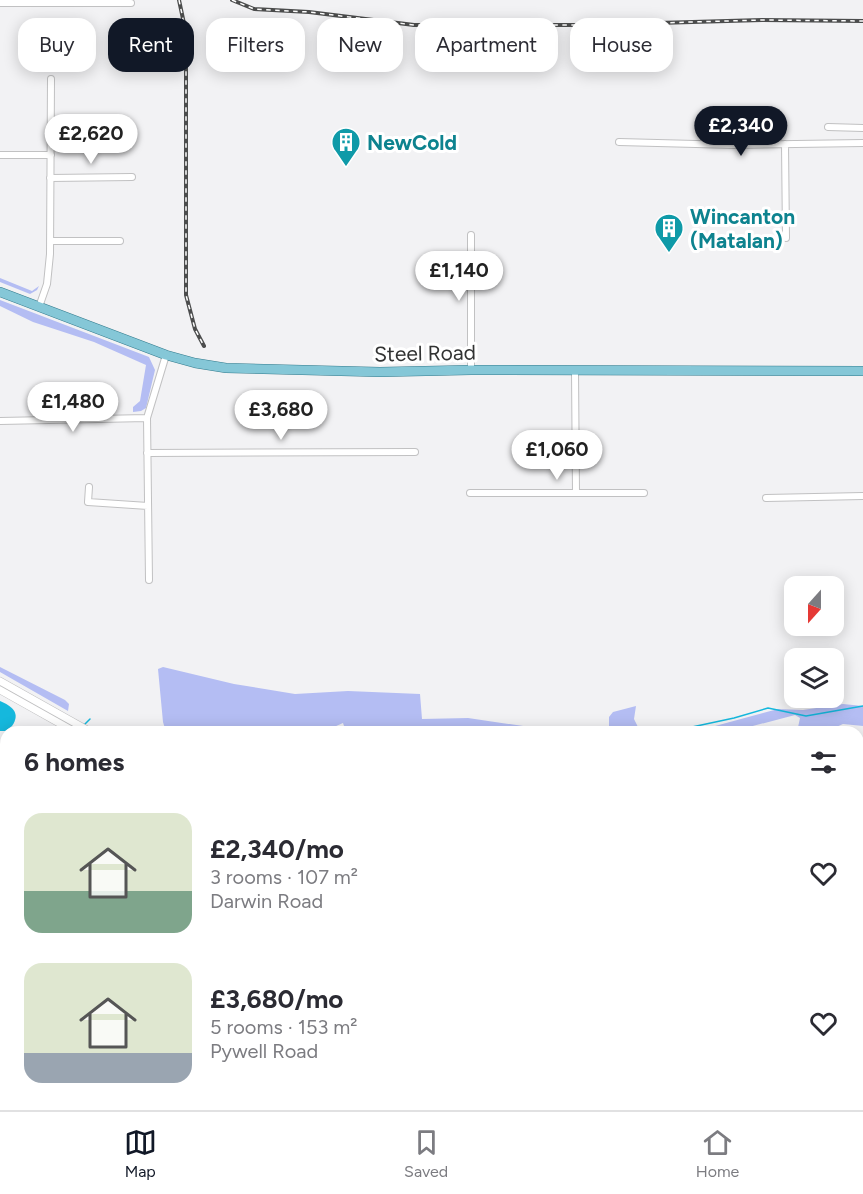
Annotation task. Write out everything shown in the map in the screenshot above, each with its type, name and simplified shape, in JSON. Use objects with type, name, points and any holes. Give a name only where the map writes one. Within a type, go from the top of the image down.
[{"type":"main road","name":"Steel Road","points":[[0,292],[166,356],[226,368],[380,372],[471,370],[863,371]]},
{"type":"street","points":[[4,2],[131,3]]},
{"type":"street","points":[[39,307],[47,284],[50,241],[51,79]]},
{"type":"street","points":[[828,127],[863,128]]},
{"type":"street","points":[[619,142],[863,143]]},
{"type":"street","points":[[785,144],[786,238]]},
{"type":"street","points":[[0,155],[51,155]]},
{"type":"street","points":[[50,178],[132,177]]},
{"type":"street","points":[[471,235],[471,370]]},
{"type":"street","points":[[50,241],[120,241]]},
{"type":"street","points":[[149,580],[147,418],[166,356]]},
{"type":"street","points":[[575,371],[576,493]]},
{"type":"street","points":[[0,421],[147,418]]},
{"type":"street","points":[[147,453],[415,452]]},
{"type":"street","points":[[90,487],[87,502],[148,506]]},
{"type":"street","points":[[470,493],[644,493]]},
{"type":"street","points":[[766,498],[863,496]]},
{"type":"street","points":[[0,681],[70,726]]},
{"type":"street","points":[[0,690],[75,726]]},
{"type":"shaded area","points":[[0,278],[32,291],[39,286],[30,294],[0,282]]},
{"type":"shaded area","points":[[0,300],[149,357],[155,370],[146,408],[133,412],[133,407],[140,401],[146,365],[94,342],[33,322],[0,306]]},
{"type":"shaded area","points":[[0,667],[65,700],[69,704],[68,711],[0,672]]},
{"type":"shaded area","points":[[163,667],[234,684],[295,694],[348,691],[420,694],[422,719],[468,718],[523,726],[344,726],[343,723],[336,726],[164,726],[158,669]]},
{"type":"shaded area","points":[[0,701],[14,710],[16,717],[12,726],[0,726]]},
{"type":"shaded area","points":[[844,704],[863,706],[863,726],[843,724],[798,726],[800,718],[795,715],[753,726],[715,726],[778,709],[844,708]]},
{"type":"shaded area","points":[[636,706],[634,719],[638,726],[609,726],[609,717],[613,712]]},
{"type":"waterway","points":[[697,726],[768,708],[806,716],[863,706]]},
{"type":"waterway","points":[[84,725],[90,719]]},
{"type":"railway","points":[[179,0],[186,33],[186,295],[195,329],[204,346]]},
{"type":"railway","points":[[232,0],[254,9],[309,12],[414,25],[588,25],[762,20],[863,21]]},
{"type":"place","name":"NewCold","points":[[346,168]]},
{"type":"place","name":"Wincanton (Matalan)","points":[[669,254]]}]
